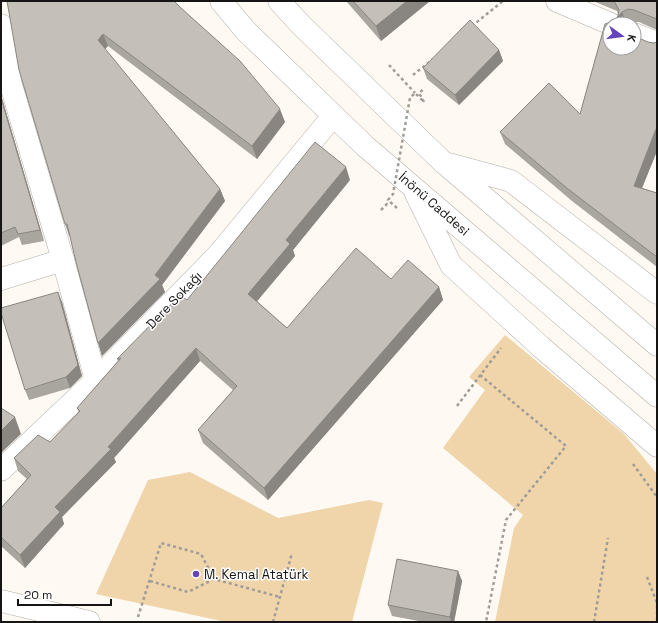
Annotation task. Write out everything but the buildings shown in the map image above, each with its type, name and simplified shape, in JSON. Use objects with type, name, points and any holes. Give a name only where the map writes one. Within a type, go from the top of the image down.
[{"type":"main road","name":"İnönü Caddesi","points":[[221,1],[244,30],[365,146],[657,396]]},
{"type":"main road","points":[[279,1],[301,25],[444,163],[657,345]]},
{"type":"main road","points":[[557,1],[602,20]]},
{"type":"main road","points":[[1,25],[6,86],[63,260],[96,380]]},
{"type":"main road","points":[[642,37],[657,43]]},
{"type":"main road","name":"Dere Sokağı","points":[[1,470],[96,380],[218,254],[333,116]]},
{"type":"main road","points":[[444,163],[511,180],[657,293]]},
{"type":"main road","points":[[412,186],[451,265],[541,347],[657,446]]},
{"type":"main road","points":[[1,279],[63,260]]},
{"type":"main road","points":[[1,601],[20,615],[89,622]]},
{"type":"path","points":[[467,31],[503,1]]},
{"type":"path","points":[[413,75],[437,56]]},
{"type":"path","points":[[389,65],[424,102],[420,93],[425,88]]},
{"type":"path","points":[[381,210],[387,204],[397,208],[388,200],[393,194],[410,98],[415,93]]},
{"type":"path","points":[[457,406],[504,344]]},
{"type":"path","points":[[480,375],[566,446],[506,520],[486,622]]},
{"type":"path","points":[[594,622],[608,538]]},
{"type":"path","points":[[138,617],[161,543],[201,554],[214,579]]},
{"type":"path","points":[[273,622],[292,553]]},
{"type":"path","points":[[647,577],[657,604],[657,622]]},
{"type":"path","points":[[150,581],[188,592],[214,579],[280,597]]},
{"type":"shaded area","points":[[505,335],[624,434],[657,474],[657,622],[495,622],[514,528],[523,515],[443,448],[485,390],[469,377]]},
{"type":"shaded area","points":[[190,472],[278,518],[369,500],[383,503],[352,622],[226,622],[96,594],[148,480]]},
{"type":"place","name":"M. Kemal Atatürk","points":[[196,574]]}]
